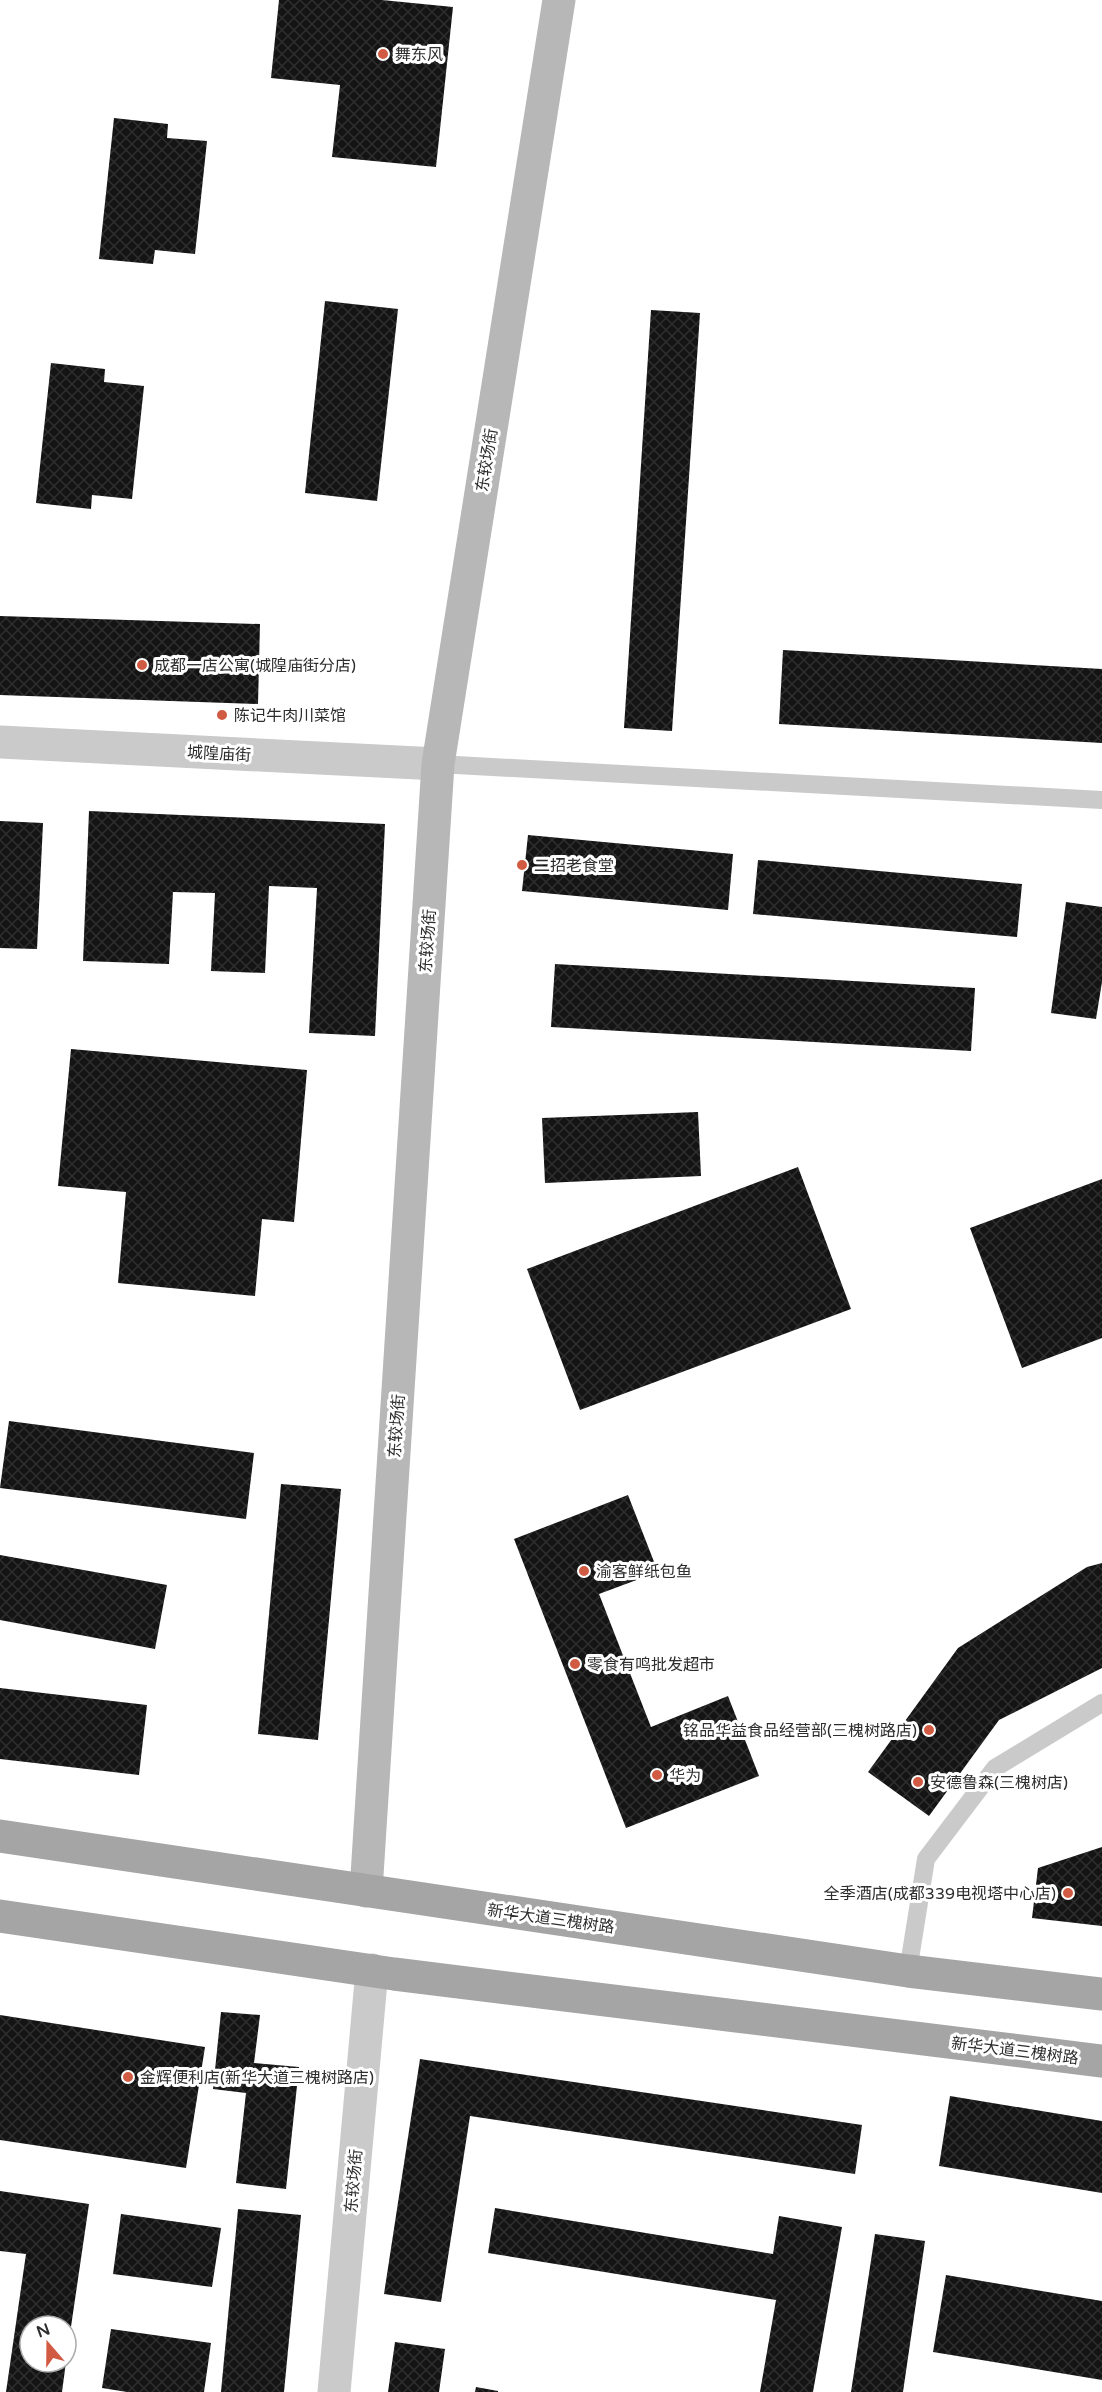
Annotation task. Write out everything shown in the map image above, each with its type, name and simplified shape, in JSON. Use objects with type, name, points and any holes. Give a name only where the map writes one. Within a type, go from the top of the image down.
[{"type":"main road","name":"新华大道三槐树路","points":[[0,1836],[908,1971],[1102,1994]]},
{"type":"main road","name":"新华大道三槐树路","points":[[0,1916],[372,1970],[1102,2061]]},
{"type":"street","name":"东较场街","points":[[366,1891],[438,764],[559,0]]},
{"type":"street","name":"城隍庙街","points":[[0,742],[438,764]]},
{"type":"street","name":"东较场街","points":[[334,2392],[372,1970]]},
{"type":"lane","points":[[438,764],[1102,800]]},
{"type":"lane","points":[[908,1971],[926,1858],[995,1768],[1102,1703]]},
{"type":"building","points":[[279,0],[382,0],[453,7],[436,167],[332,157],[340,85],[271,78]]},
{"type":"building","points":[[114,118],[168,124],[167,138],[207,141],[195,254],[155,250],[153,264],[99,259]]},
{"type":"building","points":[[325,301],[398,309],[377,501],[305,493]]},
{"type":"building","points":[[651,310],[700,313],[672,731],[624,728]]},
{"type":"building","points":[[51,363],[105,369],[104,382],[144,386],[132,499],[92,495],[91,509],[36,503]]},
{"type":"building","points":[[0,616],[260,624],[258,704],[0,695]]},
{"type":"building","points":[[783,650],[1102,669],[1102,743],[779,724]]},
{"type":"building","points":[[89,811],[385,824],[375,1036],[309,1033],[317,888],[269,886],[265,973],[211,971],[215,893],[173,892],[169,964],[83,961]]},
{"type":"building","points":[[0,821],[43,823],[37,949],[0,948]]},
{"type":"building","points":[[528,835],[733,854],[728,910],[522,891]]},
{"type":"building","points":[[758,860],[1022,884],[1017,937],[753,914]]},
{"type":"building","points":[[1066,902],[1102,907],[1102,982],[1096,1019],[1051,1013]]},
{"type":"building","points":[[555,964],[975,988],[971,1051],[551,1027]]},
{"type":"building","points":[[71,1049],[307,1070],[294,1222],[262,1219],[255,1296],[118,1283],[126,1192],[58,1186]]},
{"type":"building","points":[[698,1112],[701,1176],[545,1183],[542,1118]]},
{"type":"building","points":[[798,1167],[851,1309],[580,1410],[527,1269]]},
{"type":"building","points":[[1102,1179],[1102,1338],[1022,1368],[970,1228]]},
{"type":"building","points":[[9,1421],[254,1453],[246,1519],[0,1488]]},
{"type":"building","points":[[281,1484],[341,1489],[318,1740],[258,1734]]},
{"type":"building","points":[[628,1495],[658,1572],[599,1594],[651,1727],[728,1696],[759,1776],[626,1828],[514,1539]]},
{"type":"building","points":[[0,1555],[167,1585],[155,1649],[0,1620]]},
{"type":"building","points":[[1102,1563],[1102,1668],[999,1720],[929,1816],[868,1772],[958,1648],[1087,1567]]},
{"type":"building","points":[[0,1688],[147,1705],[139,1775],[0,1759]]},
{"type":"building","name":"全季酒店(成都339电视塔中心店)","points":[[1102,1847],[1102,1926],[1032,1918],[1038,1868]]},
{"type":"building","points":[[221,2012],[260,2015],[254,2063],[299,2067],[286,2189],[236,2183],[246,2093],[213,2089]]},
{"type":"building","points":[[0,2015],[205,2047],[186,2168],[0,2140]]},
{"type":"building","points":[[420,2059],[862,2125],[855,2174],[470,2116],[441,2302],[384,2294]]},
{"type":"building","points":[[950,2096],[1102,2121],[1102,2193],[939,2166]]},
{"type":"building","points":[[0,2191],[89,2204],[73,2314],[18,2314],[18,2374],[64,2374],[62,2392],[6,2392],[26,2254],[0,2251]]},
{"type":"building","points":[[495,2208],[773,2254],[779,2216],[842,2227],[813,2392],[760,2392],[776,2300],[488,2253]]},
{"type":"building","points":[[238,2209],[301,2215],[284,2392],[221,2392]]},
{"type":"building","points":[[121,2214],[221,2228],[212,2287],[113,2274]]},
{"type":"building","points":[[875,2234],[925,2241],[903,2392],[851,2392]]},
{"type":"building","points":[[946,2275],[1102,2301],[1102,2380],[933,2352]]},
{"type":"building","points":[[111,2329],[211,2343],[204,2392],[127,2392],[102,2388]]},
{"type":"building","points":[[395,2342],[445,2349],[439,2392],[388,2392]]},
{"type":"building","points":[[476,2387],[498,2391],[498,2392],[475,2392]]},
{"type":"place","name":"舞东风","points":[[383,54]]},
{"type":"place","name":"成都一店公寓(城隍庙街分店)","points":[[142,665]]},
{"type":"place","name":"陈记牛肉川菜馆","points":[[222,715]]},
{"type":"place","name":"二招老食堂","points":[[522,865]]},
{"type":"place","name":"渝客鲜纸包鱼","points":[[584,1571]]},
{"type":"place","name":"零食有鸣批发超市","points":[[575,1664]]},
{"type":"place","name":"铭品华益食品经营部(三槐树路店)","points":[[929,1730]]},
{"type":"place","name":"华为","points":[[657,1775]]},
{"type":"place","name":"安德鲁森(三槐树店)","points":[[918,1782]]},
{"type":"place","name":"全季酒店(成都339电视塔中心店)","points":[[1068,1893]]},
{"type":"place","name":"金辉便利店(新华大道三槐树路店)","points":[[128,2077]]}]
